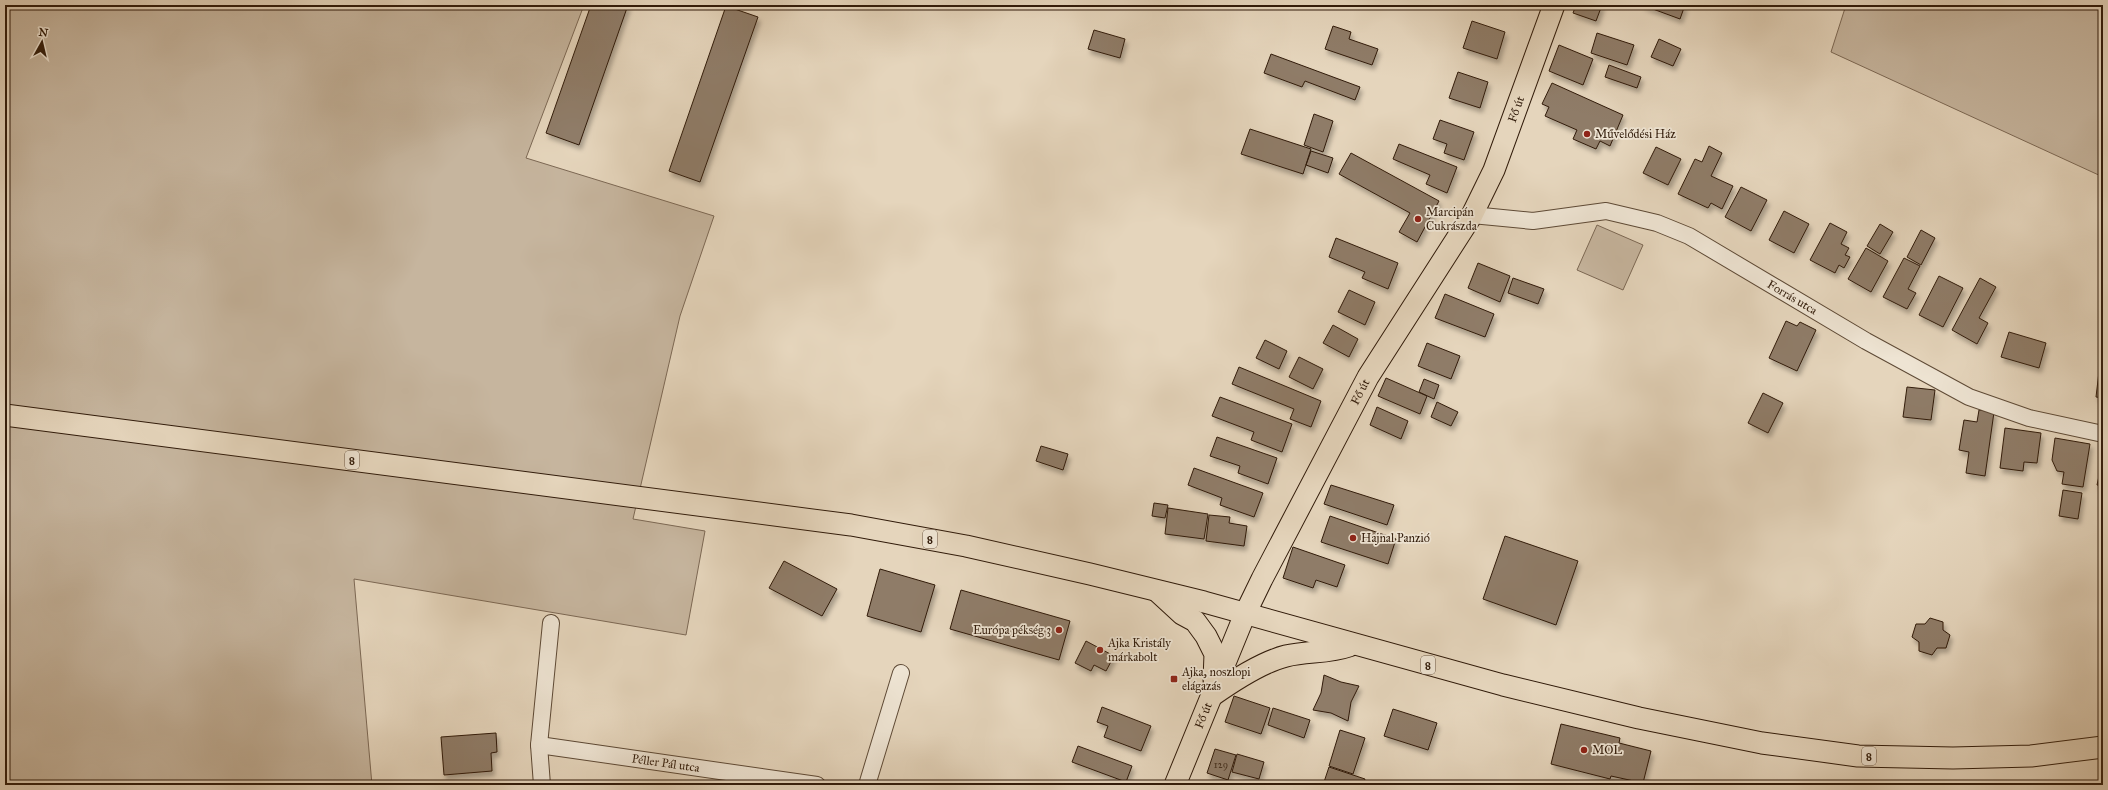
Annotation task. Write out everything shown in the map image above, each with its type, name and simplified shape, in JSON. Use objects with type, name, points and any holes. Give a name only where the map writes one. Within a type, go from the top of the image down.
[{"type":"main road","name":"Fő út","points":[[1175,785],[1245,614],[1368,377],[1472,216],[1494,170],[1554,5]]},
{"type":"main road","name":"8","points":[[5,415],[851,525],[966,546],[1245,614],[1353,645],[1503,685],[1639,718],[1762,743],[1843,754],[1953,758],[2031,756],[2103,747]]},
{"type":"main road","points":[[1157,592],[1182,614],[1195,621],[1212,648],[1215,654],[1213,695]]},
{"type":"main road","points":[[1213,695],[1236,679],[1284,656],[1313,651],[1336,650],[1353,645]]},
{"type":"street","name":"Forrás utca","points":[[1472,216],[1533,221],[1606,211],[1657,223],[1689,236],[1866,341],[1969,397],[2029,418],[2103,434]]},
{"type":"street","points":[[542,785],[539,745],[551,623]]},
{"type":"street","points":[[867,785],[901,673]]},
{"type":"street","name":"Péller Pál utca","points":[[539,745],[817,785]]},
{"type":"shaded area","points":[[5,5],[584,5],[526,158],[714,216],[680,316],[633,519],[705,531],[686,635],[354,579],[372,785],[5,785]]},
{"type":"shaded area","points":[[1846,5],[2103,5],[2103,177],[1831,52]]},
{"type":"shaded area","points":[[1597,225],[1643,245],[1623,290],[1577,270]]},
{"type":"building","points":[[591,5],[628,5],[579,145],[546,133]]},
{"type":"building","points":[[1576,5],[1602,5],[1596,21],[1573,13]]},
{"type":"building","points":[[1642,5],[1685,5],[1680,19]]},
{"type":"building","points":[[726,6],[758,17],[700,182],[669,171]]},
{"type":"building","points":[[1472,21],[1505,32],[1497,59],[1463,48]]},
{"type":"building","points":[[1333,26],[1351,32],[1349,39],[1378,49],[1372,65],[1325,49]]},
{"type":"building","points":[[1094,30],[1125,39],[1120,58],[1088,49]]},
{"type":"building","points":[[1597,33],[1634,45],[1627,65],[1591,53]]},
{"type":"building","points":[[1659,39],[1681,49],[1673,66],[1651,57]]},
{"type":"building","points":[[1559,45],[1593,59],[1583,85],[1549,71]]},
{"type":"building","points":[[1271,54],[1360,87],[1355,100],[1305,81],[1302,87],[1264,73]]},
{"type":"building","points":[[1609,65],[1641,77],[1637,88],[1605,77]]},
{"type":"building","points":[[1458,72],[1488,82],[1480,108],[1449,98]]},
{"type":"building","points":[[1552,83],[1623,115],[1610,146],[1600,141],[1596,149],[1573,139],[1577,130],[1545,116],[1549,107],[1542,104]]},
{"type":"building","points":[[1314,114],[1333,121],[1323,152],[1304,145]]},
{"type":"building","points":[[1440,120],[1474,132],[1464,160],[1444,153],[1447,144],[1433,139]]},
{"type":"building","points":[[1250,129],[1311,149],[1303,174],[1241,154]]},
{"type":"building","points":[[1399,144],[1457,167],[1447,193],[1426,184],[1430,175],[1393,159]]},
{"type":"building","points":[[1709,146],[1722,153],[1711,176],[1733,186],[1722,209],[1711,203],[1708,208],[1678,194],[1695,159],[1702,162]]},
{"type":"building","points":[[1656,147],[1681,159],[1668,185],[1643,173]]},
{"type":"building","points":[[1311,151],[1333,158],[1328,173],[1306,165]]},
{"type":"building","points":[[1351,153],[1439,201],[1417,242],[1399,232],[1410,213],[1339,174]]},
{"type":"building","points":[[1741,187],[1767,200],[1751,231],[1725,217]]},
{"type":"building","points":[[1784,211],[1809,224],[1794,253],[1769,240]]},
{"type":"building","points":[[1830,223],[1847,232],[1841,244],[1849,248],[1845,255],[1850,257],[1844,268],[1839,265],[1835,273],[1810,260]]},
{"type":"building","points":[[1880,224],[1893,232],[1880,254],[1867,246]]},
{"type":"building","points":[[1921,230],[1935,238],[1921,265],[1907,257]]},
{"type":"building","points":[[1336,238],[1398,263],[1388,289],[1362,278],[1365,272],[1329,257]]},
{"type":"building","points":[[1866,248],[1888,261],[1871,292],[1848,279]]},
{"type":"building","points":[[1904,258],[1920,266],[1908,289],[1916,293],[1907,309],[1883,297]]},
{"type":"building","points":[[1478,263],[1510,276],[1500,302],[1468,288]]},
{"type":"building","points":[[1939,276],[1963,288],[1943,327],[1919,315]]},
{"type":"building","points":[[1513,278],[1544,289],[1538,304],[1508,293]]},
{"type":"building","points":[[1980,278],[1996,287],[1979,318],[1988,323],[1977,344],[1952,330]]},
{"type":"building","points":[[1349,290],[1375,302],[1365,325],[1338,312]]},
{"type":"building","points":[[1445,294],[1494,314],[1485,337],[1435,318]]},
{"type":"building","points":[[1786,321],[1797,326],[1800,322],[1816,330],[1797,371],[1769,358]]},
{"type":"building","points":[[1333,325],[1358,339],[1349,357],[1323,343]]},
{"type":"building","points":[[2009,332],[2046,343],[2039,368],[2001,357]]},
{"type":"building","points":[[2103,338],[2103,398],[2096,397]]},
{"type":"building","points":[[1265,340],[1287,351],[1279,369],[1256,358]]},
{"type":"building","points":[[1427,343],[1460,356],[1451,379],[1418,366]]},
{"type":"building","points":[[1299,357],[1323,369],[1313,389],[1289,377]]},
{"type":"building","points":[[1239,367],[1321,401],[1311,427],[1290,419],[1294,409],[1232,384]]},
{"type":"building","points":[[1386,378],[1427,396],[1420,414],[1378,396]]},
{"type":"building","points":[[1424,379],[1439,385],[1434,399],[1419,392]]},
{"type":"building","points":[[1907,387],[1935,390],[1931,420],[1903,417]]},
{"type":"building","points":[[1763,393],[1783,403],[1768,433],[1748,423]]},
{"type":"building","points":[[1220,397],[1292,424],[1282,452],[1251,440],[1254,432],[1212,416]]},
{"type":"building","points":[[1437,402],[1458,412],[1451,426],[1431,417]]},
{"type":"building","points":[[1377,407],[1408,421],[1401,439],[1370,425]]},
{"type":"building","points":[[1979,410],[1994,412],[1985,476],[1966,473],[1969,452],[1959,450],[1964,420],[1977,422]]},
{"type":"building","points":[[2005,428],[2041,433],[2037,463],[2024,462],[2023,471],[2000,468]]},
{"type":"building","points":[[1217,437],[1277,458],[1268,484],[1238,473],[1240,466],[1210,456]]},
{"type":"building","points":[[2055,438],[2090,444],[2083,487],[2062,484],[2064,472],[2057,471],[2052,460]]},
{"type":"building","points":[[1041,446],[1068,454],[1063,470],[1036,461]]},
{"type":"building","points":[[2103,458],[2103,486],[2097,485]]},
{"type":"building","points":[[1194,468],[1263,493],[1254,517],[1220,505],[1222,498],[1188,485]]},
{"type":"building","points":[[1331,485],[1394,505],[1387,525],[1324,504]]},
{"type":"building","points":[[2063,490],[2082,493],[2078,519],[2059,516]]},
{"type":"building","points":[[1154,503],[1168,505],[1165,518],[1152,516]]},
{"type":"building","points":[[1168,508],[1208,514],[1204,539],[1165,534]]},
{"type":"building","points":[[1209,515],[1230,517],[1229,523],[1247,526],[1244,546],[1206,541]]},
{"type":"building","points":[[1330,516],[1396,539],[1388,564],[1321,542]]},
{"type":"building","points":[[1505,536],[1578,561],[1556,625],[1483,599]]},
{"type":"building","points":[[1293,547],[1345,565],[1337,587],[1316,580],[1313,588],[1283,578]]},
{"type":"building","points":[[784,561],[837,589],[822,616],[769,588]]},
{"type":"building","points":[[880,569],[935,585],[921,632],[867,616]]},
{"type":"building","points":[[961,590],[1070,621],[1059,660],[950,629]]},
{"type":"building","points":[[1930,618],[1943,622],[1943,630],[1950,635],[1946,648],[1937,648],[1932,655],[1919,651],[1919,642],[1912,637],[1916,624],[1925,624]]},
{"type":"building","points":[[1086,641],[1114,656],[1106,671],[1094,665],[1091,671],[1075,663]]},
{"type":"building","points":[[1324,675],[1341,682],[1359,686],[1351,702],[1348,721],[1331,713],[1313,710],[1321,693]]},
{"type":"building","points":[[1234,696],[1270,708],[1261,734],[1225,722]]},
{"type":"building","points":[[1102,707],[1151,726],[1141,751],[1104,737],[1108,726],[1097,722]]},
{"type":"building","points":[[1273,708],[1310,720],[1304,738],[1268,725]]},
{"type":"building","points":[[1393,709],[1437,723],[1428,750],[1384,736]]},
{"type":"building","points":[[1561,724],[1620,738],[1619,743],[1651,751],[1643,783],[1611,776],[1610,779],[1551,764]]},
{"type":"building","points":[[1340,730],[1365,738],[1353,774],[1329,766]]},
{"type":"building","points":[[496,733],[497,752],[491,753],[492,771],[444,775],[441,737]]},
{"type":"building","points":[[1078,746],[1132,766],[1126,782],[1072,762]]},
{"type":"building","points":[[1215,749],[1236,755],[1228,780],[1207,773]]},
{"type":"building","points":[[1237,754],[1264,762],[1259,779],[1232,772]]},
{"type":"building","points":[[1329,767],[1365,779],[1363,785],[1323,785]]},
{"type":"place","name":"Művelődési Ház","points":[[1587,134]]},
{"type":"place","name":"Marcipán Cukrászda","points":[[1418,219]]},
{"type":"place","name":"Hajnal Panzió","points":[[1353,538]]},
{"type":"place","name":"Európa pékség 3","points":[[1059,630]]},
{"type":"place","name":"Ajka Kristály márkabolt","points":[[1100,650]]},
{"type":"place","name":"Ajka, noszlopi elágazás","points":[[1174,679]]},
{"type":"place","name":"MOL","points":[[1584,750]]}]
